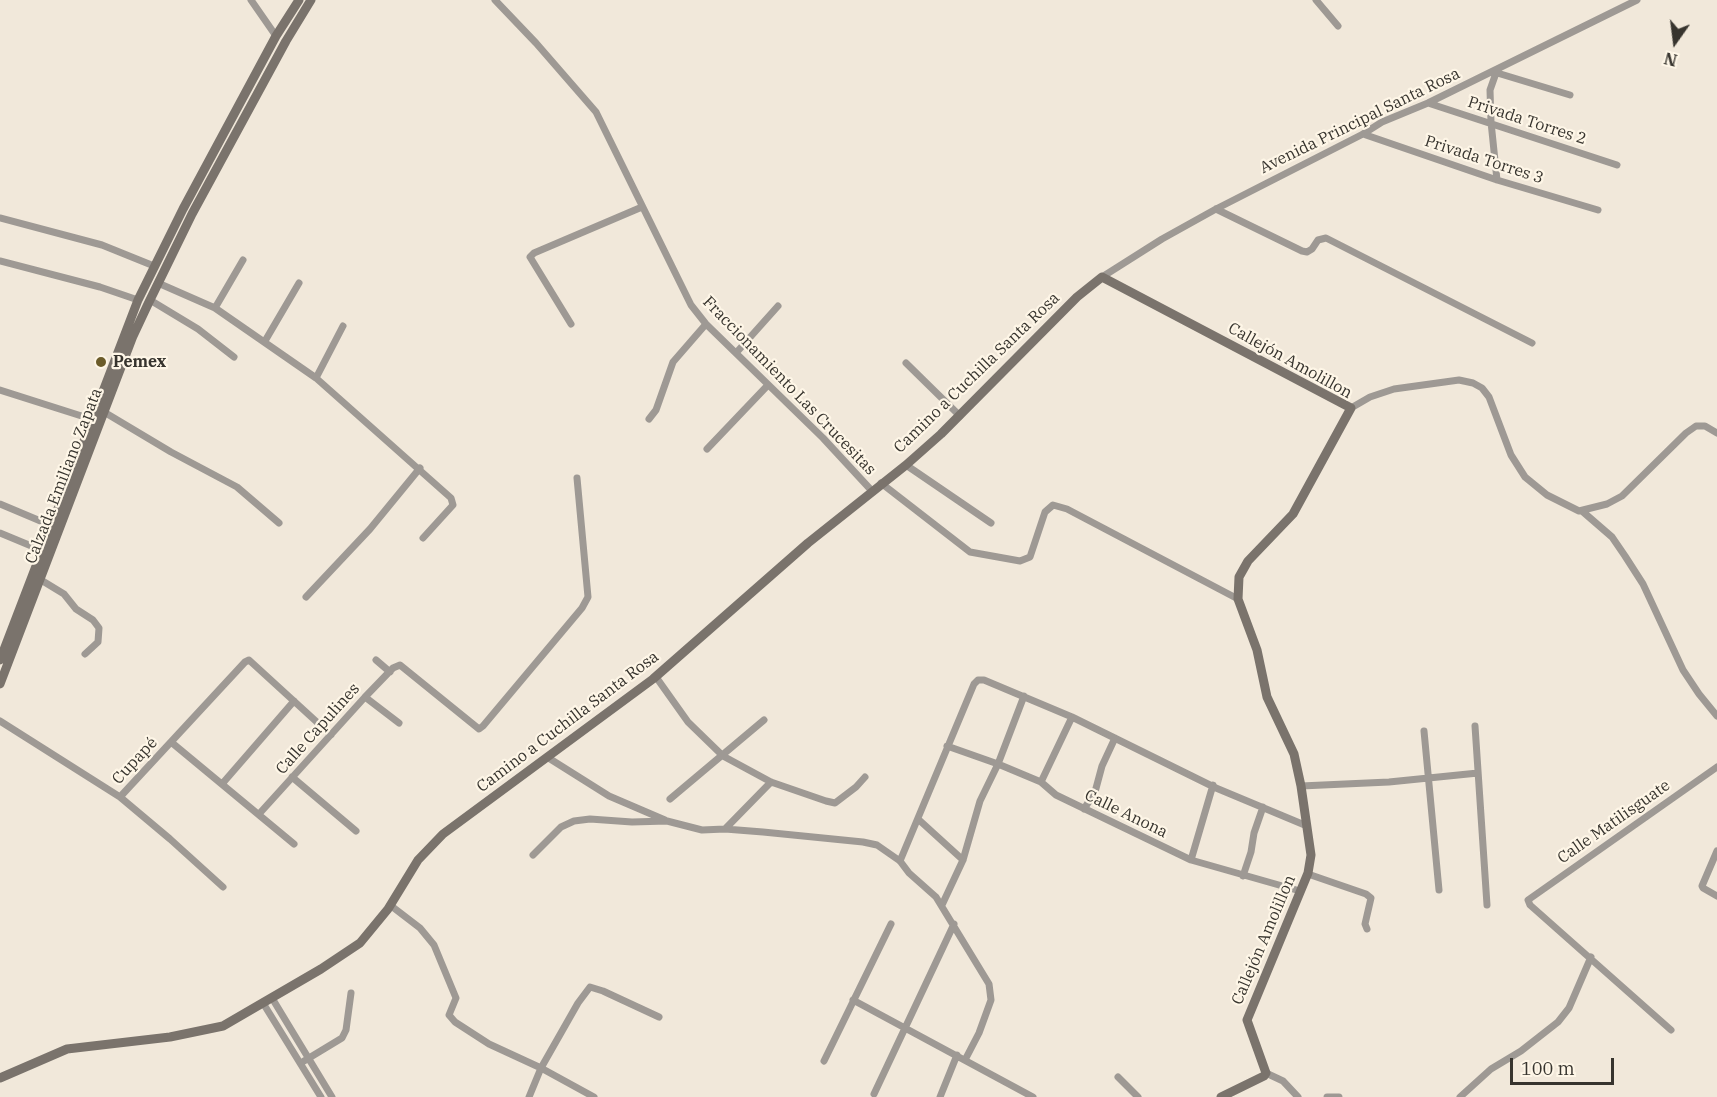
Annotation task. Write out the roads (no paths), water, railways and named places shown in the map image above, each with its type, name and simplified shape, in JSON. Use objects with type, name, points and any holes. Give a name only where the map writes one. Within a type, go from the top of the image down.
[{"type":"street","points":[[251,0],[276,36]]},
{"type":"street","points":[[187,212],[199,179],[276,36],[299,0]]},
{"type":"street","points":[[187,212],[208,184],[311,0]]},
{"type":"street","name":"Fraccionamiento Las Crucesitas","points":[[495,0],[596,112],[691,305],[706,324],[823,438],[872,491]]},
{"type":"street","points":[[1316,0],[1338,26]]},
{"type":"street","name":"Avenida Principal Santa Rosa","points":[[1101,277],[1216,209],[1363,134],[1382,122],[1493,72],[1636,0]]},
{"type":"street","points":[[1497,180],[1491,122],[1490,90],[1493,72],[1570,95]]},
{"type":"street","name":"Privada Torres 2","points":[[1428,103],[1617,165]]},
{"type":"street","name":"Privada Torres 3","points":[[1363,134],[1497,180],[1598,210]]},
{"type":"street","points":[[199,179],[208,184]]},
{"type":"street","points":[[572,324],[530,257],[534,253],[642,207]]},
{"type":"street","points":[[1216,209],[1302,251],[1307,252],[1318,240],[1326,238],[1532,343]]},
{"type":"street","name":"Calzada Emiliano Zapata","points":[[0,660],[138,300],[154,266],[187,212]]},
{"type":"street","name":"Calzada Emiliano Zapata","points":[[0,684],[133,336],[187,212]]},
{"type":"street","points":[[0,218],[102,245],[154,266]]},
{"type":"street","points":[[215,308],[243,260]]},
{"type":"street","points":[[0,261],[100,287],[138,300]]},
{"type":"street","name":"Callejón Amolillon","points":[[1101,277],[1351,408],[1293,514],[1248,561],[1239,577],[1238,599],[1257,650],[1267,697],[1292,747],[1301,786],[1311,855],[1308,874],[1247,1020],[1266,1073]]},
{"type":"street","name":"Camino a Cuchilla Santa Rosa","points":[[1,1076],[67,1049],[170,1037],[223,1026],[321,969],[360,943],[390,905],[418,860],[443,834],[656,677],[808,543],[906,465],[960,416],[1077,297],[1101,277]]},
{"type":"street","points":[[158,283],[215,308],[265,341],[316,378],[420,468],[454,502],[423,538]]},
{"type":"street","points":[[265,341],[299,283]]},
{"type":"street","points":[[150,300],[198,329],[234,357]]},
{"type":"street","points":[[736,353],[778,306]]},
{"type":"street","points":[[650,419],[656,410],[673,362],[706,324]]},
{"type":"street","points":[[316,378],[343,326]]},
{"type":"street","points":[[906,363],[960,416]]},
{"type":"street","points":[[1351,408],[1370,397],[1394,389],[1459,380],[1482,388],[1489,397],[1511,455],[1526,477],[1547,495],[1582,511],[1612,537],[1643,584],[1683,670],[1698,694],[1717,716]]},
{"type":"street","points":[[708,449],[768,385]]},
{"type":"street","points":[[0,390],[91,419]]},
{"type":"street","points":[[104,412],[171,452],[237,487],[279,523]]},
{"type":"street","points":[[1582,511],[1607,504],[1622,496],[1696,426],[1705,426],[1717,433]]},
{"type":"street","points":[[906,465],[991,523]]},
{"type":"street","points":[[306,597],[370,529],[420,468]]},
{"type":"street","name":"Calle Capulines","points":[[259,814],[365,697],[400,665],[479,729],[582,608],[588,597],[577,478]]},
{"type":"street","points":[[881,483],[970,552],[1020,561],[1030,557],[1045,512],[1053,505],[1068,509],[1238,599]]},
{"type":"street","points":[[0,504],[51,525]]},
{"type":"street","points":[[0,533],[41,550]]},
{"type":"street","points":[[41,580],[64,594],[76,609],[93,620],[99,628],[98,642],[85,654]]},
{"type":"street","name":"Cupapé","points":[[120,797],[245,662],[249,660],[294,701]]},
{"type":"street","points":[[376,660],[390,672]]},
{"type":"street","points":[[656,677],[688,722],[723,756],[771,782],[835,803],[865,777]]},
{"type":"street","points":[[900,861],[947,746],[974,684],[978,680],[995,683],[1072,717],[1213,785],[1307,826]]},
{"type":"street","points":[[942,905],[963,860],[980,801],[998,764],[1024,696]]},
{"type":"street","points":[[365,697],[399,723]]},
{"type":"street","points":[[222,784],[294,701],[331,735]]},
{"type":"street","points":[[1041,782],[1072,717]]},
{"type":"street","points":[[670,799],[764,720]]},
{"type":"street","points":[[0,721],[120,797],[223,887]]},
{"type":"street","points":[[1474,726],[1487,905]]},
{"type":"street","points":[[1424,731],[1439,890]]},
{"type":"street","points":[[1084,809],[1095,792],[1102,766],[1115,738]]},
{"type":"street","points":[[171,742],[294,844]]},
{"type":"street","name":"Calle Anona","points":[[947,746],[1041,782],[1056,795],[1191,860],[1300,891]]},
{"type":"street","points":[[547,757],[609,796],[667,822],[702,830],[863,842],[877,845],[900,861],[942,905],[989,984],[991,1000],[979,1033],[965,1060]]},
{"type":"street","name":"Calle Matilisguate","points":[[1590,956],[1530,905],[1528,900],[1717,767]]},
{"type":"street","points":[[1301,786],[1389,782],[1478,773]]},
{"type":"street","points":[[292,777],[356,831]]},
{"type":"street","points":[[725,830],[771,782]]},
{"type":"street","points":[[1191,860],[1213,785]]},
{"type":"street","points":[[1243,876],[1263,807]]},
{"type":"street","points":[[533,855],[561,828],[574,821],[591,819],[667,822]]},
{"type":"street","points":[[918,819],[963,860]]},
{"type":"street","points":[[1717,851],[1702,886],[1717,896]]},
{"type":"street","points":[[1308,874],[1366,894],[1371,898],[1365,926],[1367,929]]},
{"type":"street","points":[[390,905],[420,928],[434,945],[456,998],[449,1015],[455,1022],[489,1044],[541,1068],[594,1097]]},
{"type":"street","points":[[824,1061],[891,924]]},
{"type":"street","points":[[874,1094],[954,924]]},
{"type":"street","points":[[1460,1097],[1491,1069],[1521,1051],[1558,1022],[1569,1008],[1590,956],[1671,1030]]},
{"type":"street","points":[[529,1097],[541,1068],[578,1003],[590,987],[659,1017]]},
{"type":"street","points":[[299,1063],[342,1038],[346,1030],[351,993]]},
{"type":"street","points":[[272,998],[332,1097]]},
{"type":"street","points":[[853,1000],[1033,1097]]},
{"type":"street","points":[[263,1003],[321,1097]]},
{"type":"street","points":[[940,1097],[957,1055]]},
{"type":"street","points":[[1221,1097],[1266,1073],[1283,1081],[1298,1097]]},
{"type":"street","points":[[1118,1077],[1138,1097]]},
{"type":"street","points":[[1328,1097],[1339,1097]]},
{"type":"place","name":"Pemex","points":[[101,362]]}]
